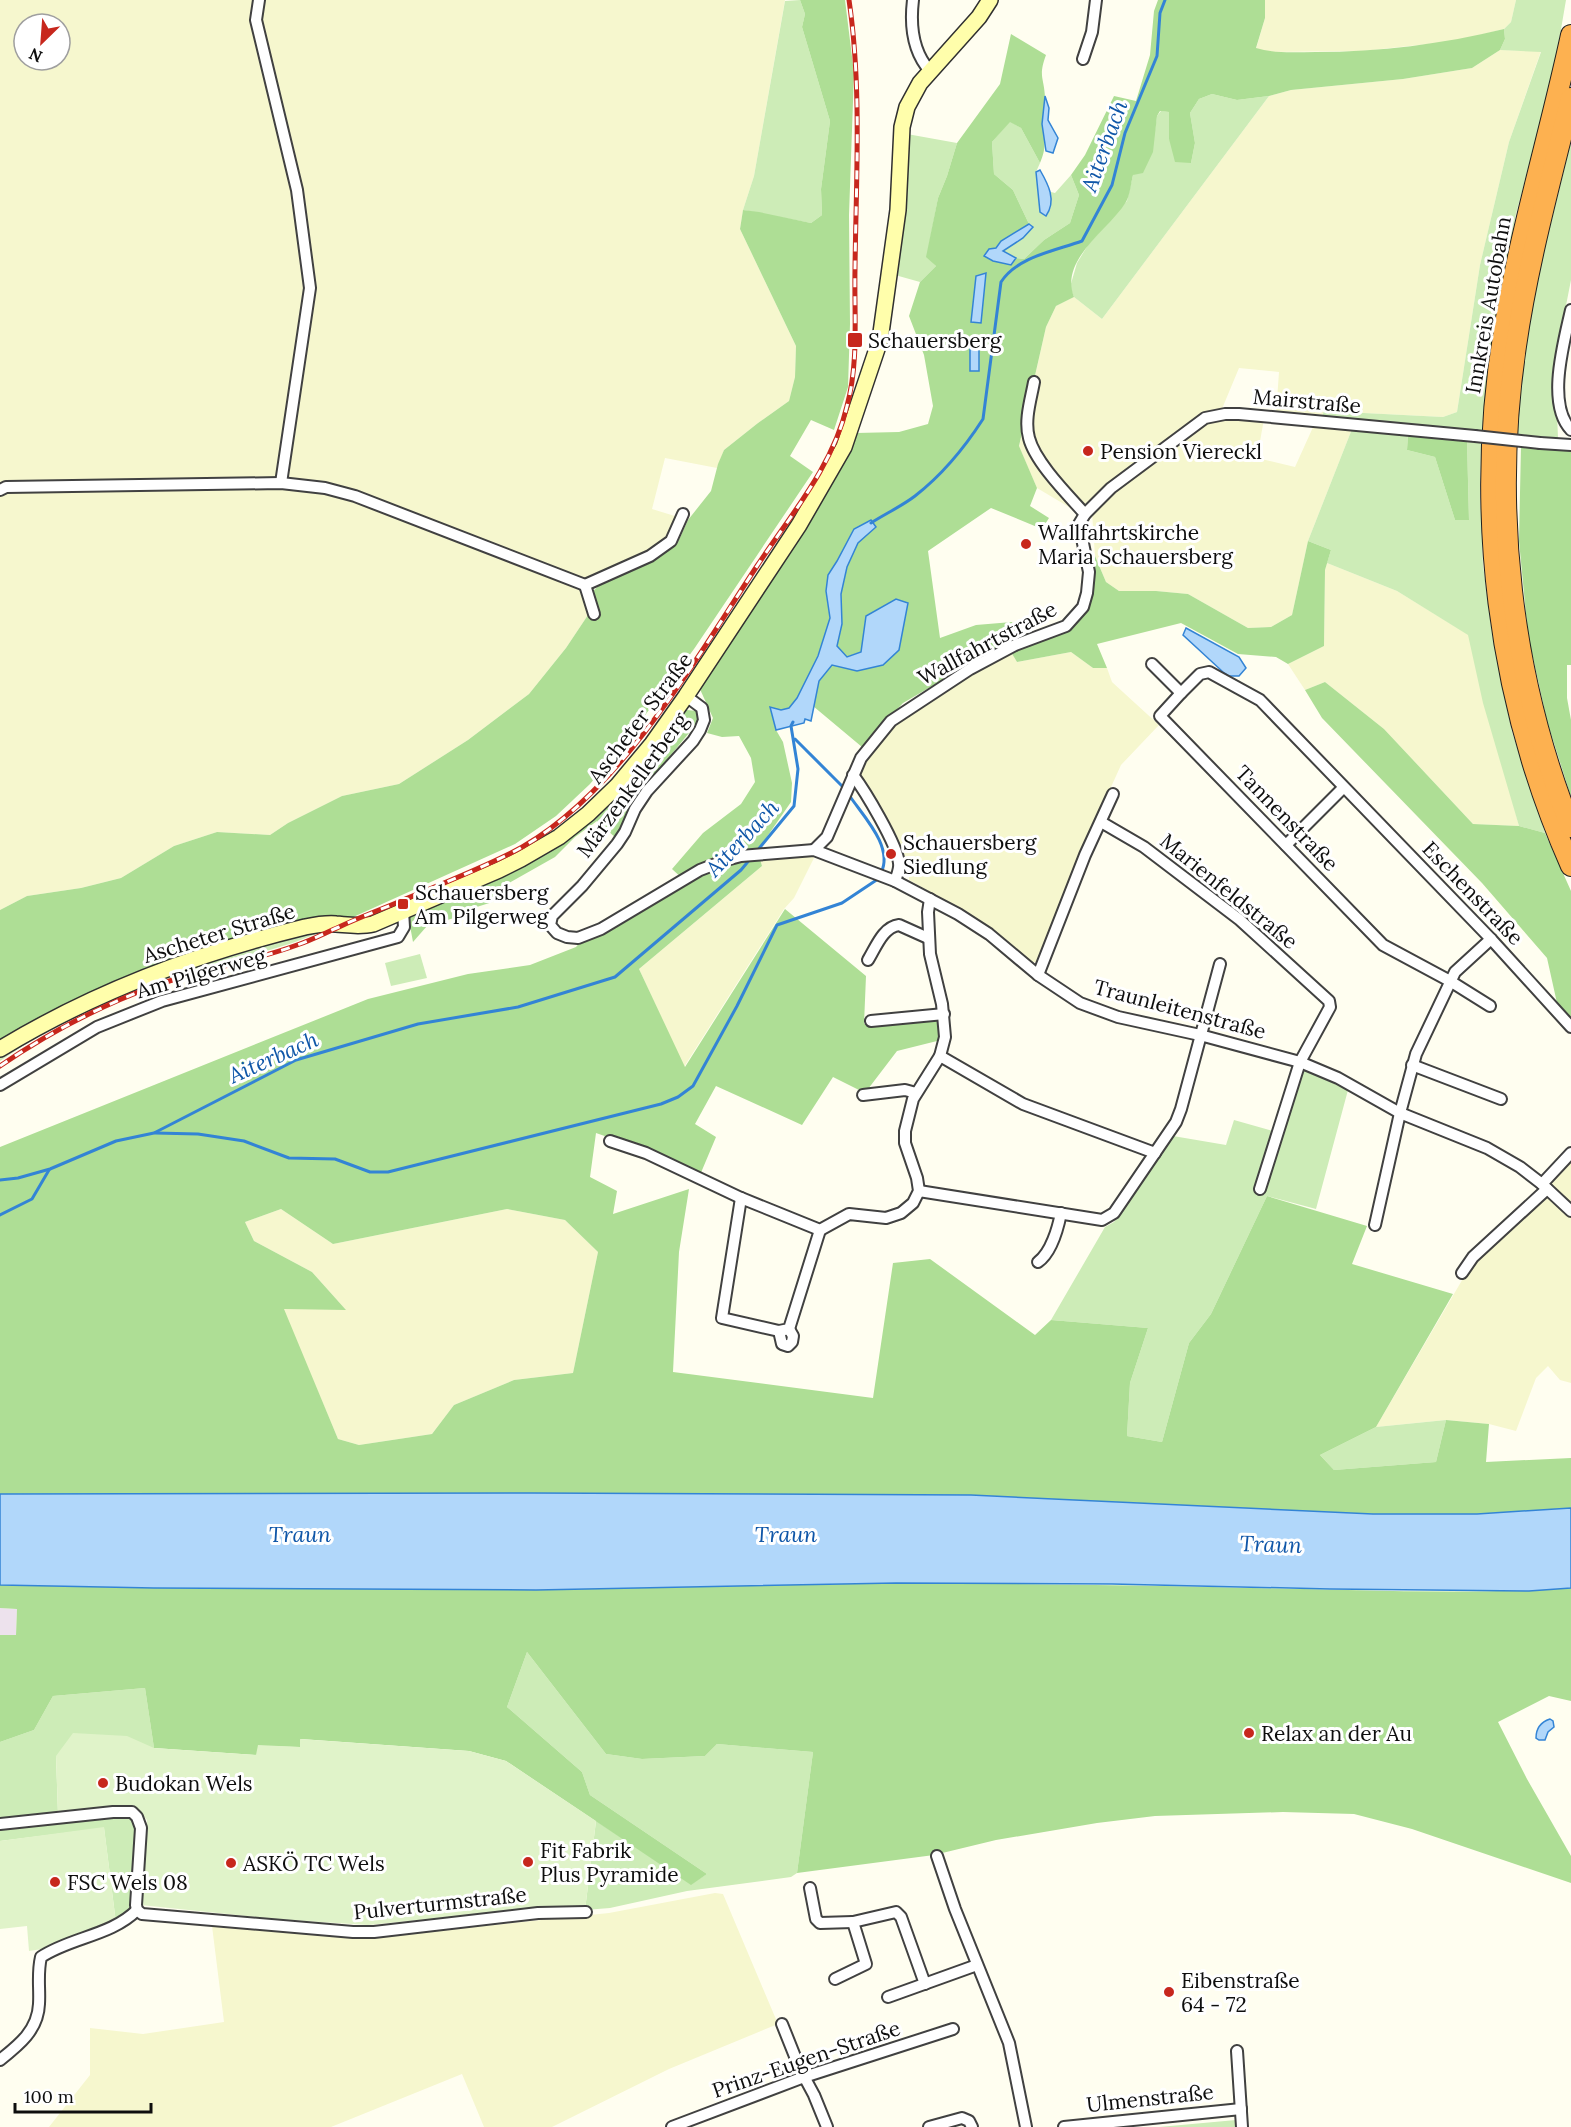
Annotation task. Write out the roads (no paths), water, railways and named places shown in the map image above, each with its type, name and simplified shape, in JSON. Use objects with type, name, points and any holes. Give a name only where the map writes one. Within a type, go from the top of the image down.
[{"type":"highway","name":"Innkreis Autobahn","points":[[1571,35],[1507,311],[1495,401],[1491,475],[1496,582],[1512,684],[1541,789],[1571,866]]},
{"type":"highway","name":"Innkreis Autobahn","points":[[1571,98],[1522,310],[1509,406],[1506,492],[1509,565],[1526,675],[1546,755],[1571,827]]},
{"type":"main road","name":"Ascheter Straße","points":[[0,1049],[92,999],[165,969],[308,927],[338,924],[363,926],[521,860],[573,826],[617,786],[646,752],[686,696],[805,516],[837,461],[851,430],[875,359],[884,321],[898,210],[903,128],[907,107],[915,91],[930,71],[979,17],[990,0]]},
{"type":"street","points":[[259,0],[256,20],[297,190],[310,288],[280,483]]},
{"type":"street","points":[[913,0],[911,20],[915,42],[923,62],[930,71]]},
{"type":"street","points":[[1083,59],[1092,32],[1096,0]]},
{"type":"street","points":[[1571,310],[1560,365],[1558,397],[1562,416],[1571,430]]},
{"type":"street","name":"Wallfahrtstraße","points":[[814,850],[827,837],[861,759],[891,721],[969,669],[1015,645],[1066,626],[1083,607],[1088,593],[1088,559],[1082,519],[1035,455],[1028,437],[1028,420],[1034,382]]},
{"type":"street","name":"Mairstraße","points":[[1082,519],[1111,488],[1205,418],[1212,416],[1239,414],[1571,445]]},
{"type":"street","points":[[0,490],[87,485],[280,483],[325,488],[356,496],[583,584],[650,556],[671,541],[683,514]]},
{"type":"street","points":[[583,584],[594,614]]},
{"type":"street","points":[[1152,664],[1181,693]]},
{"type":"street","name":"Eschenstraße","points":[[1181,693],[1200,674],[1209,672],[1260,700],[1491,939],[1571,1027]]},
{"type":"street","name":"Tannenstraße","points":[[1181,693],[1160,716],[1383,945],[1450,981],[1490,1006]]},
{"type":"street","name":"Märzenkellerberg","points":[[686,696],[702,708],[704,720],[700,730],[693,741],[646,791],[634,809],[625,832],[617,844],[582,886],[552,916],[550,925],[557,933],[578,938],[601,929],[700,870],[741,856]]},
{"type":"street","points":[[852,779],[886,831],[899,861],[899,869],[891,880]]},
{"type":"street","points":[[1286,845],[1343,788]]},
{"type":"street","points":[[1038,975],[1085,855],[1113,794]]},
{"type":"street","name":"Marienfeldstraße","points":[[1101,822],[1144,847],[1240,920],[1329,1001],[1330,1007],[1300,1062]]},
{"type":"street","name":"Traunleitenstraße","points":[[741,856],[814,850],[873,872],[958,914],[989,934],[1062,993],[1097,1010],[1300,1062],[1338,1078],[1400,1113],[1486,1148],[1520,1167],[1571,1211]]},
{"type":"street","points":[[741,1198],[722,1318],[784,1330],[820,1230],[849,1214],[886,1218],[901,1213],[913,1203],[919,1191],[905,1137],[907,1119],[916,1093],[940,1056],[945,1037],[944,1014],[932,968],[928,938],[930,899]]},
{"type":"street","name":"Am Pilgerweg","points":[[0,1085],[97,1027],[162,1001],[398,937],[404,927],[403,910]]},
{"type":"street","points":[[868,960],[884,934],[895,925],[928,938]]},
{"type":"street","points":[[1375,1225],[1412,1065],[1455,972],[1491,939]]},
{"type":"street","points":[[919,1191],[1102,1220],[1114,1213],[1176,1122],[1220,964]]},
{"type":"street","points":[[871,1022],[944,1014]]},
{"type":"street","points":[[940,1056],[1023,1104],[1155,1153]]},
{"type":"street","points":[[1260,1189],[1300,1062]]},
{"type":"street","points":[[1412,1065],[1501,1099]]},
{"type":"street","points":[[863,1095],[905,1090],[916,1093]]},
{"type":"street","points":[[610,1141],[646,1153],[741,1198],[820,1230]]},
{"type":"street","points":[[1462,1273],[1473,1257],[1544,1186],[1571,1153]]},
{"type":"street","points":[[1038,1262],[1043,1258],[1061,1213]]},
{"type":"street","points":[[0,1824],[132,1812],[137,1817],[141,1828],[137,1910],[117,1925],[54,1949],[41,1957],[38,1973],[38,2019],[21,2044],[0,2060]]},
{"type":"street","points":[[937,1856],[955,1909],[1009,2043],[1026,2127]]},
{"type":"street","points":[[810,1888],[816,1918],[820,1923],[854,1922],[896,1912],[901,1917],[925,1984]]},
{"type":"street","name":"Pulverturmstraße","points":[[137,1910],[142,1914],[352,1932],[374,1932],[538,1912],[586,1912]]},
{"type":"street","points":[[835,1978],[866,1964],[854,1922]]},
{"type":"street","points":[[888,1997],[977,1965]]},
{"type":"street","points":[[782,2024],[827,2127]]},
{"type":"street","name":"Prinz-Eugen-Straße","points":[[672,2127],[804,2078],[953,2029]]},
{"type":"street","points":[[1237,2051],[1242,2127]]},
{"type":"street","name":"Ulmenstraße","points":[[1064,2127],[1241,2109]]},
{"type":"street","points":[[929,2127],[962,2118],[969,2121],[972,2127]]},
{"type":"water","points":[[1045,96],[1049,108],[1048,120],[1058,138],[1053,153],[1046,151],[1042,124]]},
{"type":"water","points":[[1040,170],[1051,198],[1046,216],[1040,212],[1036,172]]},
{"type":"water","points":[[1029,224],[1033,227],[1023,238],[1003,251],[1016,258],[1011,265],[993,261],[984,256],[989,249],[996,248],[1001,241]]},
{"type":"water","points":[[986,273],[981,323],[971,322],[976,276]]},
{"type":"water","points":[[979,344],[979,371],[970,371],[970,345]]},
{"type":"water","points":[[871,520],[876,527],[858,543],[847,567],[841,594],[842,624],[837,646],[847,657],[861,652],[866,616],[896,599],[908,603],[899,650],[883,665],[857,671],[832,665],[819,681],[811,721],[805,719],[804,723],[776,730],[770,707],[781,710],[789,708],[797,698],[818,656],[830,618],[826,591],[828,575],[854,529]]},
{"type":"water","points":[[1186,628],[1239,657],[1246,668],[1239,676],[1229,676],[1223,672],[1183,635]]},
{"type":"water","name":"Traun","points":[[0,1494],[971,1495],[1373,1514],[1477,1514],[1571,1508],[1571,1588],[1529,1591],[896,1583],[536,1590],[0,1585]]},
{"type":"water","points":[[1550,1719],[1554,1727],[1548,1732],[1545,1740],[1539,1740],[1536,1738],[1538,1728]]},
{"type":"waterway","name":"Aiterbach","points":[[871,523],[910,500],[925,488],[961,450],[983,419],[1001,282],[1016,266],[1082,241],[1112,185],[1125,133],[1157,56],[1160,13],[1165,0]]},
{"type":"waterway","name":"Aiterbach","points":[[757,851],[794,806],[798,769],[791,726],[793,722]]},
{"type":"waterway","points":[[795,739],[845,789]]},
{"type":"waterway","points":[[849,795],[869,822],[880,842],[884,863],[881,873]]},
{"type":"waterway","name":"Aiterbach","points":[[0,1180],[18,1178],[50,1169],[116,1141],[154,1133],[296,1060],[418,1024],[518,1007],[615,977],[741,870],[751,858]]},
{"type":"waterway","points":[[155,1133],[198,1134],[244,1141],[289,1158],[335,1159],[370,1172],[388,1172],[661,1104],[678,1097],[693,1086],[737,1006],[777,925],[842,903],[878,879]]},
{"type":"waterway","name":"Aiterbach","points":[[0,1215],[32,1199],[49,1170]]},
{"type":"railway","points":[[0,1066],[37,1042],[116,1001],[174,979],[303,943],[509,854],[547,831],[583,801],[617,766],[649,727],[809,490],[832,449],[847,406],[855,355],[857,134],[856,67],[849,0]]},
{"type":"place","name":"Schauersberg","points":[[855,340]]},
{"type":"place","name":"Pension Viereckl","points":[[1088,451]]},
{"type":"place","name":"Wallfahrtskirche Maria Schauersberg","points":[[1026,544]]},
{"type":"place","name":"Schauersberg Siedlung","points":[[891,854]]},
{"type":"place","name":"Schauersberg Am Pilgerweg","points":[[403,904]]},
{"type":"place","name":"Relax an der Au","points":[[1249,1733]]},
{"type":"place","name":"Budokan Wels","points":[[103,1783]]},
{"type":"place","name":"Fit Fabrik Plus Pyramide","points":[[528,1862]]},
{"type":"place","name":"ASKÖ TC Wels","points":[[231,1863]]},
{"type":"place","name":"FSC Wels 08","points":[[55,1882]]},
{"type":"place","name":"Eibenstraße 64 - 72","points":[[1169,1992]]}]
